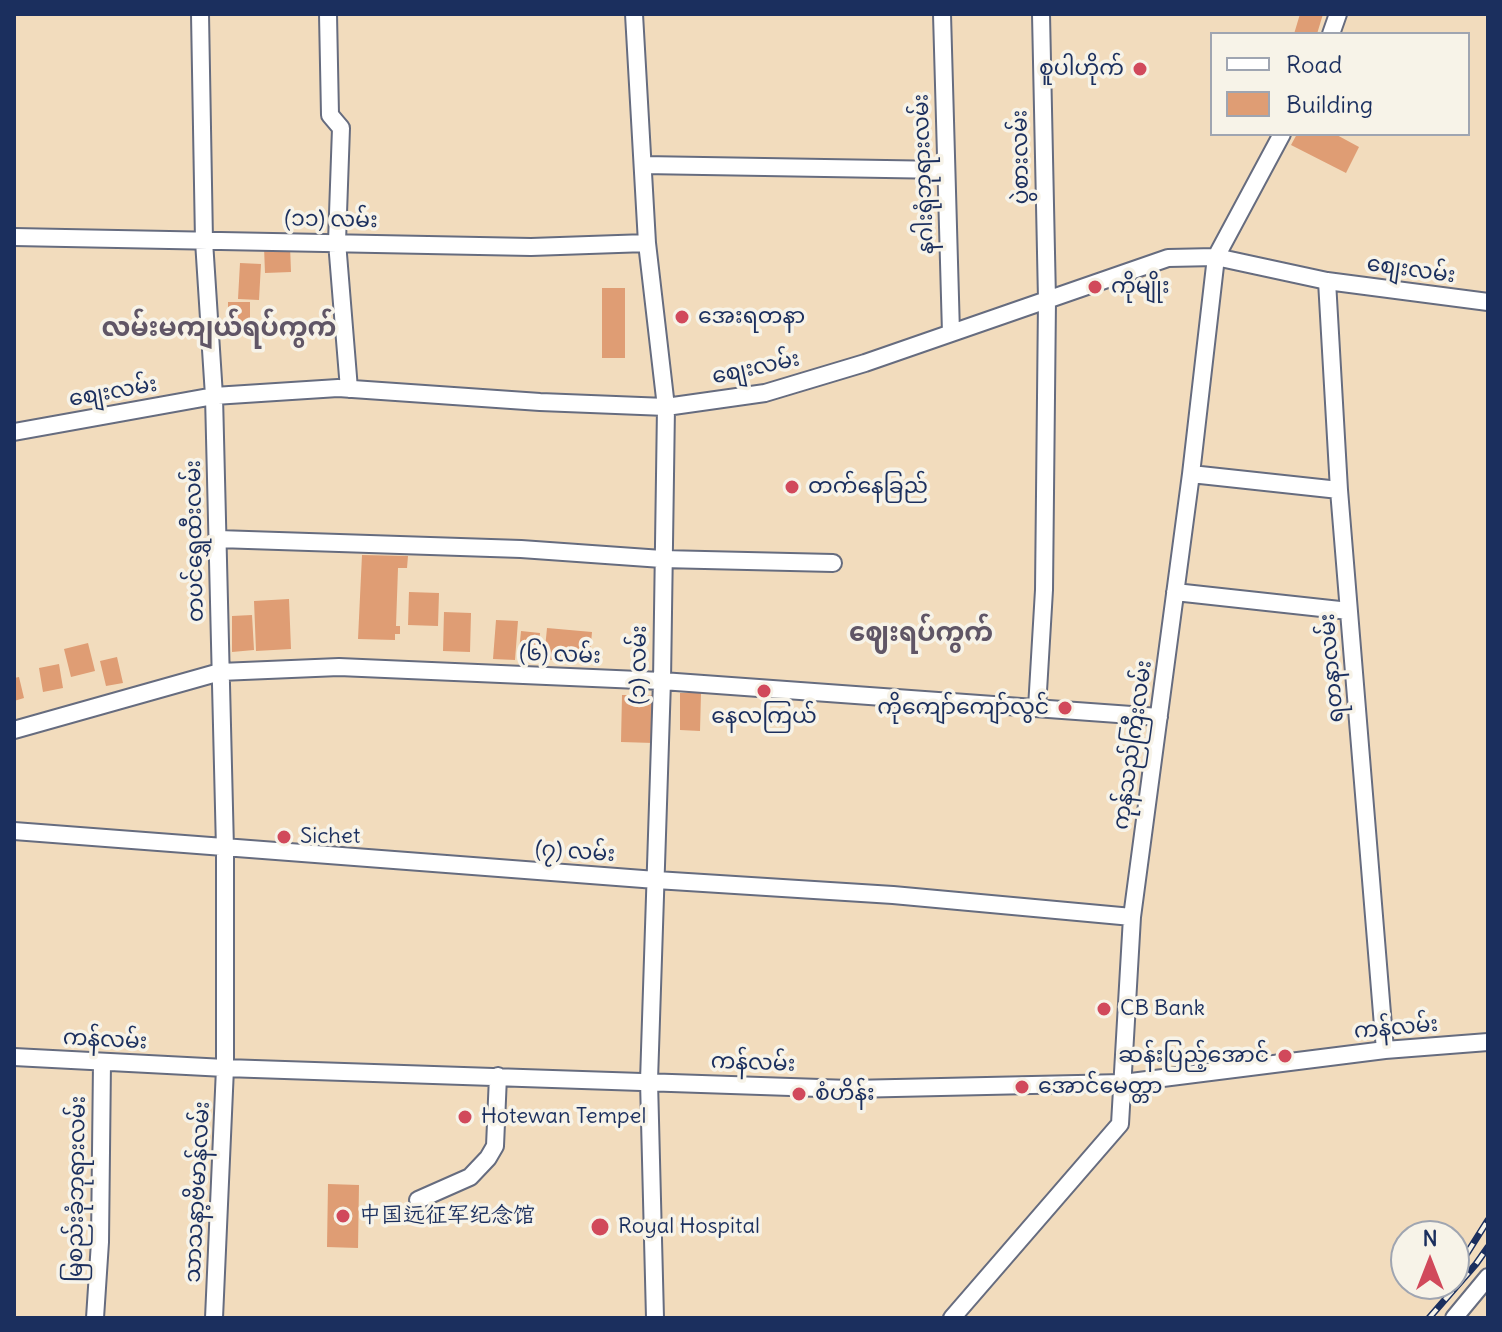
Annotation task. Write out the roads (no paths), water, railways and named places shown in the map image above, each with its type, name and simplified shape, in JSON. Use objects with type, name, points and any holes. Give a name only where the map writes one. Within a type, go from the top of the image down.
[{"type":"street","name":"တပင်ရွှေထီးလမ်း","points":[[200,14],[204,241],[214,396],[218,539],[225,849],[225,1068]]},
{"type":"street","points":[[328,14],[330,115],[341,128],[337,242],[349,389]]},
{"type":"street","name":"(၁) လမ်း","points":[[634,14],[647,243],[666,407],[662,681],[649,1081],[655,1318]]},
{"type":"street","name":"နဂါးရုံဘုရားလမ်း","points":[[942,14],[951,333]]},
{"type":"street","name":"ပွဲစားလမ်း","points":[[1037,708],[1044,590],[1047,300],[1041,14]]},
{"type":"street","name":"ကုန်သည်ကြီးလမ်း","points":[[952,1318],[1120,1124],[1132,917],[1191,474],[1216,257],[1281,136]]},
{"type":"street","points":[[643,165],[946,170]]},
{"type":"street","name":"(၁၁) လမ်း","points":[[14,237],[531,247],[647,243]]},
{"type":"street","name":"စျေးလမ်း","points":[[14,432],[214,396],[349,389],[666,407],[765,393],[1168,258],[1216,257],[1327,281],[1488,302]]},
{"type":"street","name":"ရတနာလမ်း","points":[[1327,281],[1339,490],[1385,1050]]},
{"type":"street","points":[[1191,474],[1339,490]]},
{"type":"street","points":[[218,539],[521,549],[662,559],[833,563]]},
{"type":"street","points":[[1175,592],[1349,611]]},
{"type":"street","name":"(၆) လမ်း","points":[[14,730],[220,672],[339,667],[662,681],[1159,717]]},
{"type":"street","name":"(၇) လမ်း","points":[[14,831],[225,849],[893,895],[1132,917]]},
{"type":"street","name":"ကန်လမ်း","points":[[14,1057],[225,1068],[850,1089],[1123,1083],[1385,1050],[1488,1042]]},
{"type":"street","name":"မြစည်းခုံဘုရားလမ်း","points":[[95,1318],[100,1242],[102,1062]]},
{"type":"street","name":"သာသနာ့ဗိမာန်လမ်း","points":[[214,1318],[225,1068]]},
{"type":"street","points":[[418,1200],[470,1177],[488,1158],[495,1146],[498,1076]]},
{"type":"street","points":[[1454,1318],[1488,1277]]},
{"type":"railway","points":[[1470,1249],[1488,1220]]},
{"type":"railway","points":[[1429,1318],[1488,1247]]},
{"type":"place","name":"စူပါဟိုက်","points":[[1140,69]]},
{"type":"place","name":"ကိုမျိုး","points":[[1095,287]]},
{"type":"place","name":"အေးရတနာ","points":[[682,317]]},
{"type":"place","name":"တက်နေခြည်","points":[[792,487]]},
{"type":"place","name":"နေလကြယ်","points":[[764,691]]},
{"type":"place","name":"ကိုကျော်ကျော်လွင်","points":[[1065,708]]},
{"type":"place","name":"Sichet","points":[[284,837]]},
{"type":"place","name":"CB Bank","points":[[1104,1009]]},
{"type":"place","name":"ဆန်းပြည့်အောင်","points":[[1285,1056]]},
{"type":"place","name":"အောင်မေတ္တာ","points":[[1022,1087]]},
{"type":"place","name":"စံဟိန်း","points":[[799,1094]]},
{"type":"place","name":"Hotewan Tempel","points":[[465,1117]]},
{"type":"place","name":"中国远征军纪念馆","points":[[343,1216]]},
{"type":"place","name":"Royal Hospital","points":[[600,1227]]},
{"type":"district","name":"လမ်းမကျယ်ရပ်ကွက်","points":[[219,329]]},
{"type":"district","name":"ဈေးရပ်ကွက်","points":[[921,634]]}]
